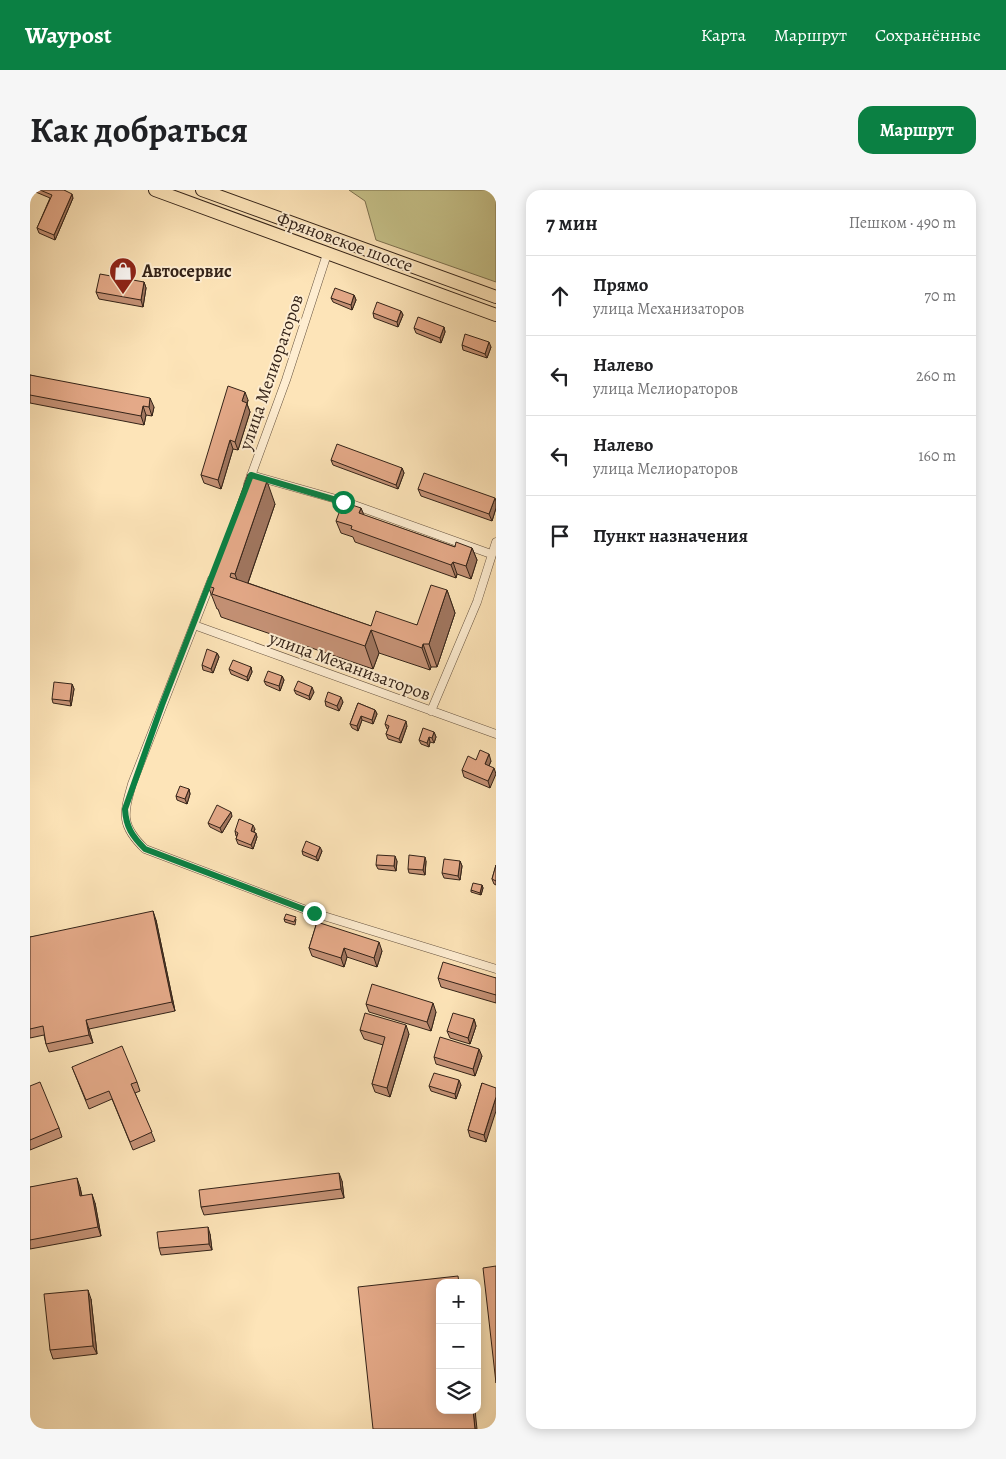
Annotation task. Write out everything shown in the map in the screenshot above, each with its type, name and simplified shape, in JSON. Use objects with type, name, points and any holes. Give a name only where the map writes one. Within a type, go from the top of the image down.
[{"type":"main road","name":"Фряновское шоссе","points":[[154,190],[496,315]]},
{"type":"main road","name":"Фряновское шоссе","points":[[202,190],[496,297]]},
{"type":"street","name":"улица Мелиораторов","points":[[245,491],[286,380],[327,254]]},
{"type":"street","points":[[251,475],[343,502],[491,554]]},
{"type":"street","points":[[432,711],[477,602],[496,542]]},
{"type":"street","points":[[215,571],[162,705],[125,809],[131,835],[145,849],[314,913],[496,969]]},
{"type":"street","name":"улица Механизаторов","points":[[194,625],[496,734]]},
{"type":"shaded area","points":[[349,190],[496,190],[496,282],[376,240],[365,201]]},
{"type":"building","points":[[40,190],[64,190],[72,194],[54,235],[37,228],[52,195]]},
{"type":"building","points":[[100,274],[144,282],[141,300],[96,292]]},
{"type":"building","points":[[335,288],[354,295],[351,305],[331,298]]},
{"type":"building","points":[[377,302],[401,311],[397,322],[373,313]]},
{"type":"building","points":[[418,317],[444,327],[440,338],[414,328]]},
{"type":"building","points":[[465,334],[489,342],[485,354],[462,345]]},
{"type":"building","points":[[30,375],[150,398],[149,407],[143,406],[141,416],[30,395]]},
{"type":"building","points":[[228,386],[245,392],[242,401],[247,403],[235,442],[230,440],[218,480],[201,475]]},
{"type":"building","points":[[337,444],[402,468],[396,485],[331,460]]},
{"type":"building","points":[[424,473],[495,498],[489,514],[418,489]]},
{"type":"building","points":[[248,474],[267,481],[235,574],[231,573],[230,577],[371,626],[376,611],[417,625],[431,585],[447,590],[429,644],[423,644],[422,648],[371,630],[365,646],[212,594],[214,588],[208,586]]},
{"type":"building","points":[[343,502],[361,508],[359,513],[455,547],[456,542],[472,548],[466,566],[453,562],[451,565],[351,529],[352,526],[336,521]]},
{"type":"building","points":[[207,649],[217,653],[211,669],[202,665]]},
{"type":"building","points":[[233,660],[251,667],[247,677],[229,669]]},
{"type":"building","points":[[268,671],[282,676],[279,686],[264,681]]},
{"type":"building","points":[[298,681],[312,687],[309,696],[294,690]]},
{"type":"building","points":[[54,682],[72,684],[70,701],[52,699]]},
{"type":"building","points":[[328,692],[341,697],[337,706],[325,701]]},
{"type":"building","points":[[358,703],[375,710],[372,720],[361,716],[357,726],[350,724]]},
{"type":"building","points":[[388,715],[406,721],[399,739],[386,734],[389,726],[385,724]]},
{"type":"building","points":[[423,728],[434,732],[432,738],[429,737],[427,743],[419,740]]},
{"type":"building","points":[[480,750],[489,754],[485,764],[494,768],[488,781],[462,770],[468,756],[476,760]]},
{"type":"building","points":[[180,786],[189,789],[185,799],[176,796]]},
{"type":"building","points":[[217,805],[231,812],[220,828],[208,823]]},
{"type":"building","points":[[239,819],[253,825],[251,831],[256,833],[251,845],[236,839],[238,833],[235,831]]},
{"type":"building","points":[[306,841],[320,847],[316,857],[302,851]]},
{"type":"building","points":[[377,855],[395,856],[394,866],[376,865]]},
{"type":"building","points":[[409,855],[425,857],[423,870],[408,869]]},
{"type":"building","points":[[444,859],[460,861],[458,876],[442,873]]},
{"type":"building","points":[[496,865],[496,881],[492,879]]},
{"type":"building","points":[[473,883],[482,885],[480,893],[471,890]]},
{"type":"building","points":[[153,911],[172,1002],[86,1020],[89,1035],[46,1044],[43,1026],[30,1029],[30,937]]},
{"type":"building","points":[[286,914],[296,917],[294,922],[284,919]]},
{"type":"building","points":[[317,922],[379,942],[374,958],[344,948],[341,958],[309,948]]},
{"type":"building","points":[[443,962],[496,978],[496,995],[438,978]]},
{"type":"building","points":[[372,984],[433,1003],[427,1022],[366,1004]]},
{"type":"building","points":[[365,1013],[406,1025],[387,1088],[372,1084],[385,1037],[360,1030]]},
{"type":"building","points":[[453,1013],[474,1019],[468,1038],[447,1031]]},
{"type":"building","points":[[440,1037],[479,1049],[473,1069],[434,1057]]},
{"type":"building","points":[[122,1046],[137,1082],[131,1084],[152,1132],[130,1142],[109,1091],[86,1100],[72,1067]]},
{"type":"building","points":[[434,1073],[459,1080],[455,1094],[429,1086]]},
{"type":"building","points":[[40,1082],[59,1128],[30,1140],[30,1086]]},
{"type":"building","points":[[482,1083],[496,1088],[496,1097],[484,1135],[468,1130]]},
{"type":"building","points":[[339,1173],[341,1189],[201,1207],[199,1190]]},
{"type":"building","points":[[77,1178],[80,1196],[92,1194],[98,1227],[30,1240],[30,1187]]},
{"type":"building","points":[[208,1227],[209,1244],[159,1248],[157,1232]]},
{"type":"building","points":[[496,1266],[496,1383],[483,1268]]},
{"type":"building","points":[[458,1276],[458,1279],[436,1279],[436,1414],[473,1414],[475,1429],[373,1429],[358,1287]]},
{"type":"building","points":[[88,1290],[93,1346],[50,1350],[44,1294]]},
{"type":"place","name":"Автосервис","points":[[123,295]]},
{"type":"route","points":[[314,913],[145,849],[131,835],[125,809],[132,784],[251,475],[343,502]]}]
